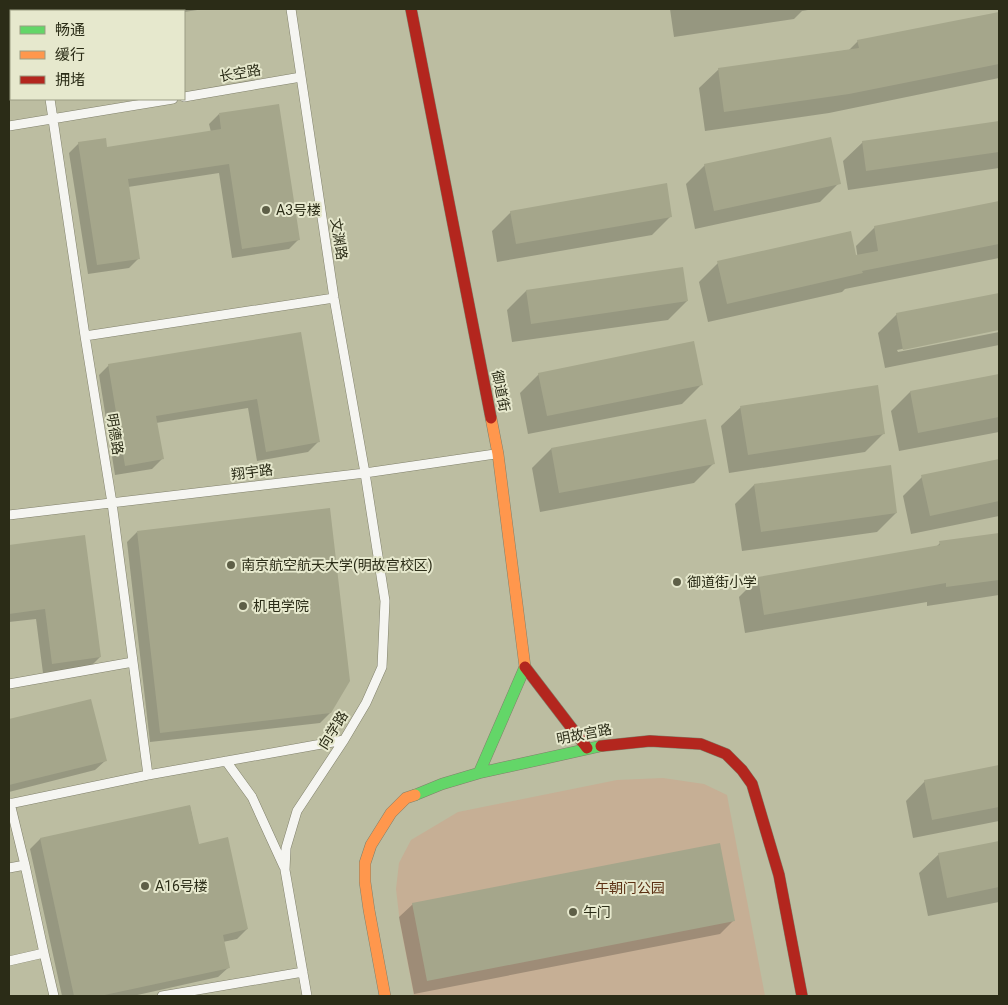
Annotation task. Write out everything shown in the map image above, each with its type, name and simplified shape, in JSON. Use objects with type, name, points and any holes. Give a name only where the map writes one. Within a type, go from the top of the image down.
[{"type":"main road","name":"御道街","points":[[412,9],[498,454],[525,667]]},
{"type":"main road","points":[[479,773],[525,667],[587,748]]},
{"type":"main road","name":"明故宫路","points":[[385,996],[365,882],[365,863],[371,844],[391,813],[406,798],[442,784],[479,773],[587,748],[650,741],[701,744],[726,754],[742,770],[752,784],[779,875],[802,996]]},
{"type":"lane","name":"文渊路","points":[[291,9],[334,298],[365,473]]},
{"type":"lane","name":"长空路","points":[[185,97],[301,76]]},
{"type":"lane","name":"明德路","points":[[50,100],[112,503],[148,775]]},
{"type":"lane","points":[[9,126],[167,100]]},
{"type":"lane","points":[[85,336],[334,298]]},
{"type":"lane","name":"翔宇路","points":[[9,515],[365,473],[498,454]]},
{"type":"lane","name":"向学路","points":[[307,996],[285,870],[286,848],[297,811],[366,703],[382,667],[385,601],[365,473]]},
{"type":"lane","points":[[9,684],[133,662]]},
{"type":"lane","points":[[54,996],[25,865],[9,804],[148,775],[344,740]]},
{"type":"lane","points":[[226,761],[252,797],[285,870]]},
{"type":"lane","points":[[9,868],[25,865]]},
{"type":"lane","points":[[9,961],[44,953]]},
{"type":"lane","points":[[162,996],[302,972]]},
{"type":"green space","name":"午朝门公园","points":[[663,778],[704,784],[727,795],[765,996],[414,996],[400,923],[396,889],[399,863],[411,840],[458,812],[617,780]]},
{"type":"building","points":[[999,12],[999,64],[849,94],[724,112],[718,68],[859,48],[857,40]]},
{"type":"building","name":"A3号楼","points":[[279,104],[300,240],[242,249],[229,164],[128,179],[140,259],[97,265],[78,142],[106,138],[107,147],[221,129],[219,113]]},
{"type":"building","points":[[999,121],[999,152],[866,171],[862,141]]},
{"type":"building","points":[[831,137],[841,184],[714,211],[704,164]]},
{"type":"building","points":[[667,183],[672,217],[516,244],[510,211]]},
{"type":"building","points":[[999,201],[999,244],[862,271],[863,273],[727,304],[717,261],[851,231],[856,255],[878,251],[874,226]]},
{"type":"building","points":[[683,267],[688,301],[531,324],[526,290]]},
{"type":"building","points":[[999,293],[999,330],[903,350],[896,313]]},
{"type":"building","points":[[301,332],[320,442],[266,452],[257,399],[156,416],[164,459],[125,466],[108,364]]},
{"type":"building","points":[[694,341],[703,385],[547,416],[538,373]]},
{"type":"building","points":[[999,374],[999,417],[918,433],[910,391]]},
{"type":"building","points":[[878,385],[885,434],[748,455],[740,406]]},
{"type":"building","points":[[706,419],[715,464],[559,493],[551,448]]},
{"type":"building","points":[[999,459],[999,501],[930,516],[921,475]]},
{"type":"building","points":[[891,465],[897,513],[761,532],[754,484]]},
{"type":"building","name":"机电学院","points":[[330,508],[350,681],[331,713],[160,733],[137,531]]},
{"type":"building","points":[[999,533],[999,580],[946,587],[946,583],[764,615],[758,577],[940,545],[939,541]]},
{"type":"building","points":[[85,535],[101,657],[52,664],[45,609],[9,614],[9,545]]},
{"type":"building","points":[[91,699],[107,761],[9,785],[9,719]]},
{"type":"building","points":[[999,765],[999,807],[932,820],[924,780]]},
{"type":"building","name":"A16号楼","points":[[190,805],[199,844],[228,837],[248,929],[223,935],[230,968],[100,996],[74,996],[40,838]]},
{"type":"building","points":[[999,841],[999,887],[947,898],[938,853]]},
{"type":"building","name":"午门","points":[[720,843],[735,921],[427,981],[412,903]]},
{"type":"traffic: fast","points":[[479,773],[525,667]]},
{"type":"traffic: fast","points":[[415,795],[442,784],[479,773],[601,746]]},
{"type":"traffic: slow","points":[[491,418],[498,454],[525,667]]},
{"type":"traffic: slow","points":[[385,996],[369,910],[365,882],[365,863],[371,845],[391,813],[406,798],[415,795]]},
{"type":"traffic: jam","points":[[411,9],[491,418]]},
{"type":"traffic: jam","points":[[525,667],[587,748]]},
{"type":"traffic: jam","points":[[601,746],[650,741],[701,744],[726,754],[742,770],[752,784],[779,875],[802,996]]},
{"type":"place","name":"A3号楼","points":[[266,210]]},
{"type":"place","name":"南京航空航天大学(明故宫校区)","points":[[231,565]]},
{"type":"place","name":"御道街小学","points":[[677,582]]},
{"type":"place","name":"机电学院","points":[[243,606]]},
{"type":"place","name":"A16号楼","points":[[145,886]]},
{"type":"place","name":"午门","points":[[573,912]]}]
